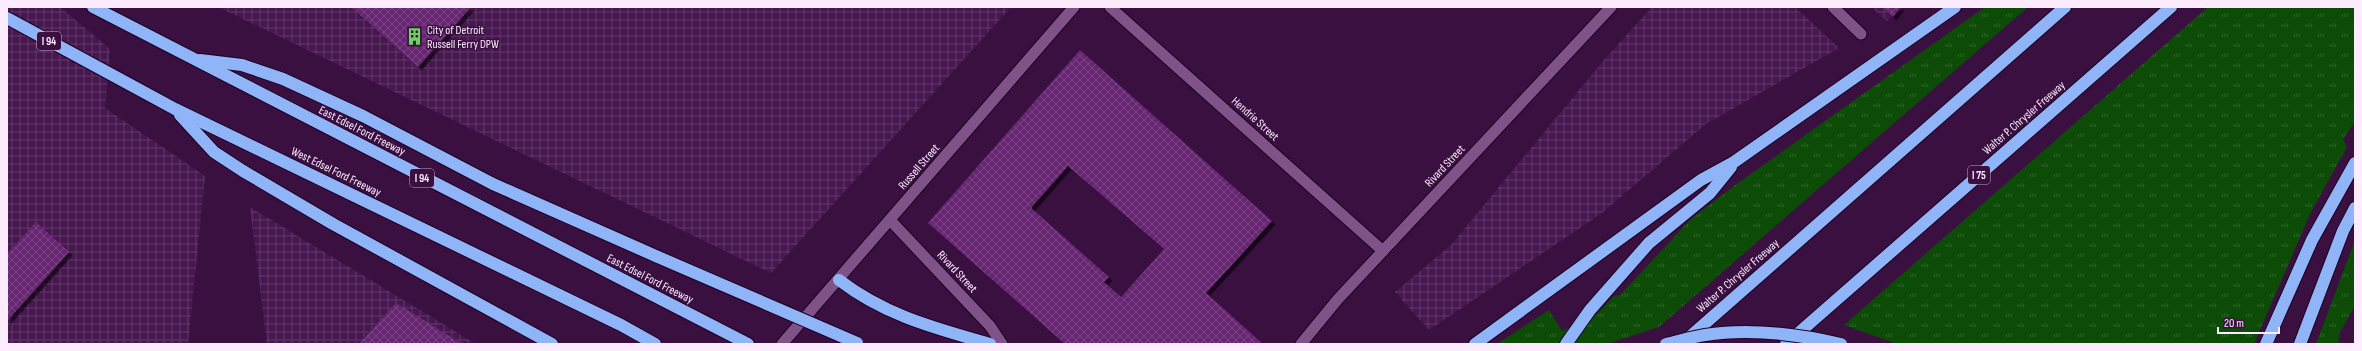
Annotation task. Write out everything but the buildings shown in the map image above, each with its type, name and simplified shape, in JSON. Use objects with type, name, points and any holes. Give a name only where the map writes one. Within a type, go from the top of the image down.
[{"type":"highway","name":"East Edsel Ford Freeway","points":[[92,7],[748,344]]},
{"type":"highway","points":[[1475,344],[1695,185],[1734,162],[1955,7]]},
{"type":"highway","name":"Walter P. Chrysler Freeway","points":[[1682,344],[2065,7]]},
{"type":"highway","name":"Walter P. Chrysler Freeway","points":[[1786,344],[2171,7]]},
{"type":"highway","name":"West Edsel Ford Freeway","points":[[7,18],[175,110],[621,325],[655,344]]},
{"type":"highway","points":[[193,59],[242,65],[283,79],[363,116],[493,184],[858,344]]},
{"type":"highway","points":[[175,110],[214,152],[243,171],[333,224],[552,344]]},
{"type":"highway","points":[[1566,344],[1590,310],[1649,243],[1710,193],[1734,162]]},
{"type":"highway","points":[[2266,344],[2312,240],[2355,163]]},
{"type":"highway","points":[[2300,344],[2343,231],[2355,208]]},
{"type":"highway","points":[[839,280],[862,297],[913,322],[990,344]]},
{"type":"highway","points":[[1666,344],[1706,335],[1757,333],[1808,337],[1841,344]]},
{"type":"street","name":"Russell Street","points":[[782,344],[1074,7]]},
{"type":"street","name":"Hendrie Street","points":[[1110,7],[1383,251]]},
{"type":"street","name":"Rivard Street","points":[[1301,344],[1338,299],[1611,7]]},
{"type":"street","points":[[1832,7],[1861,34]]},
{"type":"street","name":"Rivard Street","points":[[890,220],[990,326],[1002,344]]},
{"type":"shaded area","points":[[7,7],[60,7],[110,49],[105,108],[205,176],[188,344],[7,344]]},
{"type":"shaded area","points":[[218,7],[1011,7],[771,273]]},
{"type":"shaded area","points":[[1652,7],[1795,7],[1839,48],[1706,124],[1602,213],[1429,330],[1395,292],[1451,245],[1604,60]]},
{"type":"shaded area","points":[[1871,7],[1900,7],[1887,21]]},
{"type":"shaded area","points":[[250,207],[476,344],[267,344]]},
{"type":"green space","points":[[1985,7],[2028,7],[1659,327],[1607,344],[1497,344],[1549,310],[1562,331],[1597,314],[1614,296],[1620,295],[1691,219],[1734,186]]},
{"type":"green space","points":[[2208,7],[2355,7],[2355,122],[2343,139],[2347,147],[2310,214],[2254,344],[1897,344],[1844,325]]},
{"type":"green space","points":[[2355,240],[2355,306],[2340,332],[2338,344],[2316,344]]},
{"type":"place","name":"City of Detroit Russell Ferry DPW","points":[[414,37]]}]
